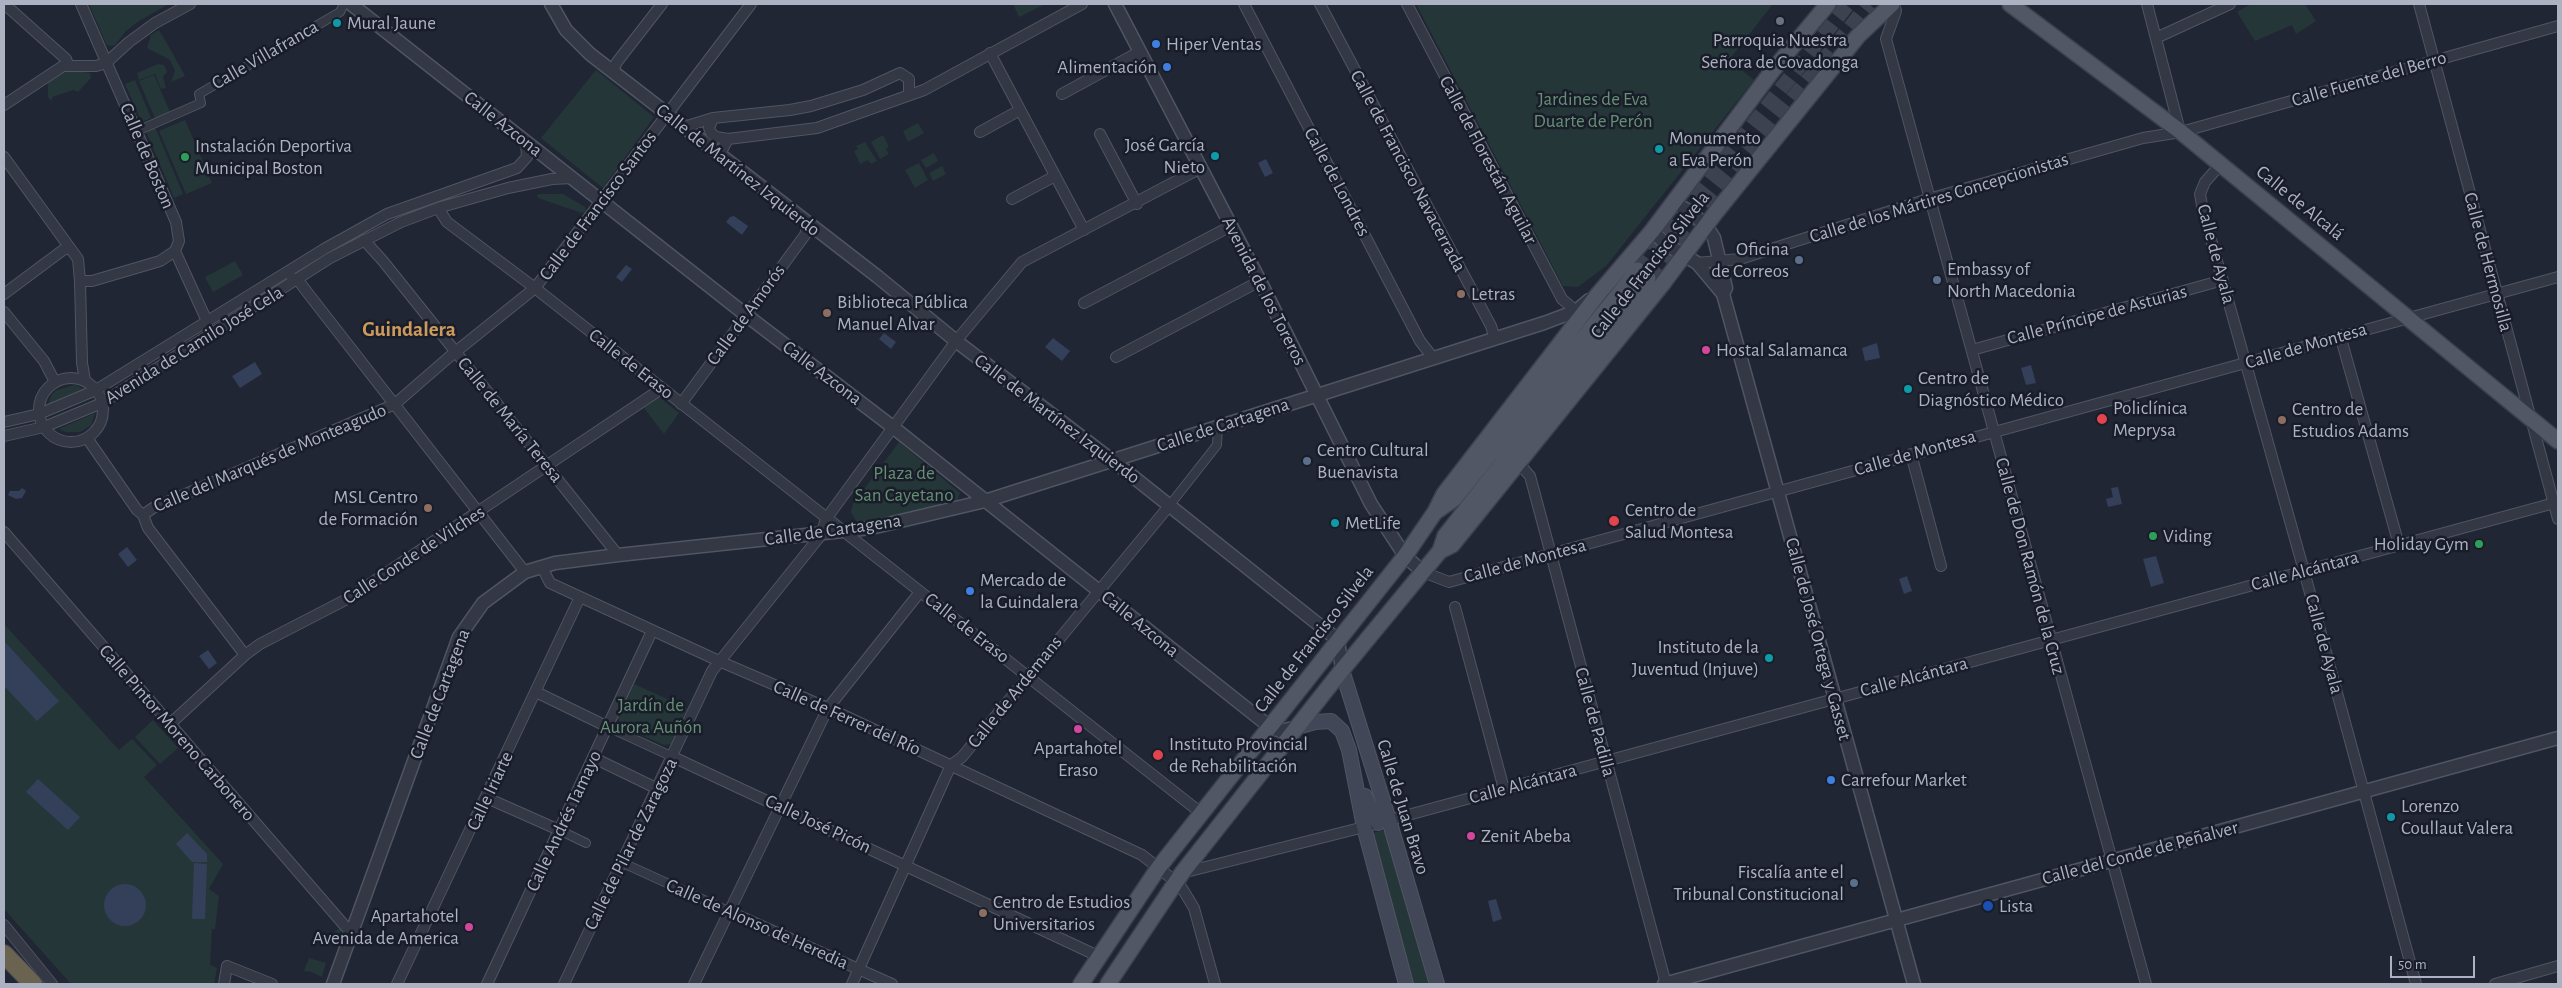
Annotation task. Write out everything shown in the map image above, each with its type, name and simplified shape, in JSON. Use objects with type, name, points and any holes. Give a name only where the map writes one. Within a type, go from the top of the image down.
[{"type":"highway","points":[[4,954],[33,984]]},
{"type":"highway","points":[[4,969],[17,984]]},
{"type":"main road","name":"Calle de Francisco Silvela","points":[[1082,984],[1159,867],[1404,556],[1435,512],[1444,494],[1599,293],[1652,231],[1773,70],[1828,4]]},
{"type":"main road","name":"Calle de Francisco Silvela","points":[[1108,984],[1179,878],[1342,670],[1440,552],[1452,545],[1858,36],[1893,4]]},
{"type":"main road","name":"Calle de Alcalá","points":[[2010,4],[2180,132],[2558,441]]},
{"type":"main road","name":"Calle de Francisco Silvela","points":[[1435,512],[1454,499],[1643,274],[1445,536],[1440,552]]},
{"type":"main road","name":"Calle de Juan Bravo","points":[[1342,670],[1384,822],[1437,984]]},
{"type":"main road","name":"Calle de Juan Bravo","points":[[1297,727],[1331,721],[1342,731],[1349,750],[1364,827],[1406,984]]},
{"type":"main road","points":[[1349,750],[1371,810],[1384,822]]},
{"type":"street","name":"Calle de Boston","points":[[82,4],[176,222],[179,241],[175,251],[206,319],[206,324]]},
{"type":"street","points":[[4,106],[46,76],[68,64],[96,66],[106,63],[155,23],[190,4]]},
{"type":"street","name":"Calle Villafranca","points":[[137,130],[201,103],[199,94],[340,12],[344,4]]},
{"type":"street","name":"Calle Azcona","points":[[350,4],[365,9],[526,142],[746,315],[894,428],[1270,728]]},
{"type":"street","name":"Calle de Martínez Izquierdo","points":[[552,4],[574,40],[612,72],[720,154],[808,225],[878,277],[956,341],[1338,640]]},
{"type":"street","points":[[612,72],[617,62],[662,4]]},
{"type":"street","name":"Calle de Francisco Santos","points":[[536,288],[751,4]]},
{"type":"street","points":[[713,118],[709,128],[711,133],[716,137],[728,139],[818,128],[873,110],[924,90],[1082,4]]},
{"type":"street","name":"Avenida de los Toreros","points":[[1115,4],[1260,281],[1371,504],[1404,556],[1423,572]]},
{"type":"street","name":"Calle de Londres","points":[[1244,4],[1420,341],[1434,359]]},
{"type":"street","name":"Calle de Francisco Navacerrada","points":[[1320,4],[1491,326],[1495,339]]},
{"type":"street","name":"Calle de Florestán Aguilar","points":[[1407,4],[1562,299],[1576,311]]},
{"type":"street","name":"Calle de Don Ramón de la Cruz","points":[[1893,4],[1896,11],[1886,39],[2146,984]]},
{"type":"street","points":[[2147,4],[2180,132]]},
{"type":"street","points":[[2156,38],[2230,4]]},
{"type":"street","name":"Calle de Hermosilla","points":[[2419,4],[2530,417],[2556,502],[2558,519]]},
{"type":"street","points":[[5,5],[66,59],[68,64]]},
{"type":"street","name":"Calle Fuente del Berro","points":[[2180,132],[2558,26]]},
{"type":"street","points":[[1062,94],[1139,52]]},
{"type":"street","points":[[990,53],[1084,230]]},
{"type":"street","points":[[684,127],[713,118],[812,106],[863,90],[900,73],[909,79],[909,95]]},
{"type":"street","points":[[980,132],[1020,110]]},
{"type":"street","name":"Calle de los Mártires Concepcionistas","points":[[1698,264],[1740,259],[1929,199],[2143,138],[2180,132]]},
{"type":"street","points":[[1100,134],[1136,204]]},
{"type":"street","points":[[720,154],[728,139]]},
{"type":"street","name":"Avenida de Camilo José Cela","points":[[4,422],[39,414],[96,390],[387,214],[517,168],[527,157],[526,142]]},
{"type":"street","points":[[4,157],[78,259],[82,363],[85,380]]},
{"type":"street","name":"Calle de Ayala","points":[[2220,164],[2205,182],[2200,194],[2416,984]]},
{"type":"street","points":[[822,535],[826,519],[956,341],[1022,262],[1136,204],[1201,168]]},
{"type":"street","points":[[1012,199],[1056,176]]},
{"type":"street","name":"Avenida de Camilo José Cela","points":[[4,436],[44,428],[102,404],[298,280],[364,240],[401,222],[441,207],[508,188],[552,179],[573,178]]},
{"type":"street","name":"Calle de José Ortega y Gasset","points":[[1674,203],[1691,212],[1707,227],[1714,238],[1726,288],[1723,294]]},
{"type":"street","name":"Calle de Eraso","points":[[441,207],[440,211],[447,222],[536,288],[661,389],[1028,675],[1201,813]]},
{"type":"street","name":"Calle de Amorós","points":[[681,404],[805,234],[808,225]]},
{"type":"street","points":[[1084,303],[1231,226]]},
{"type":"street","name":"Calle de José Ortega y Gasset","points":[[1652,231],[1667,244],[1698,264],[1723,294],[1914,984]]},
{"type":"street","name":"Calle de María Teresa","points":[[364,240],[384,260],[455,352],[618,555]]},
{"type":"street","points":[[4,294],[63,250],[69,248]]},
{"type":"street","points":[[80,281],[92,281],[155,263],[175,251]]},
{"type":"street","name":"Avenida de Camilo José Cela","points":[[282,276],[298,280]]},
{"type":"street","name":"Calle de Montesa","points":[[1423,572],[1449,582],[1551,556],[1994,431],[2246,364],[2340,335],[2558,277]]},
{"type":"street","points":[[298,280],[526,572]]},
{"type":"street","name":"Calle Príncipe de Asturias","points":[[1972,350],[2223,280]]},
{"type":"street","points":[[1116,357],[1260,281]]},
{"type":"street","name":"Calle del Marqués de Monteagudo","points":[[143,515],[153,508],[395,404],[455,352],[536,288]]},
{"type":"street","name":"Calle de Cartagena","points":[[333,984],[459,637],[483,602],[526,572],[542,567],[618,555],[844,532],[892,524],[985,501],[1495,339],[1576,311],[1599,293]]},
{"type":"street","points":[[4,312],[44,361],[55,382]]},
{"type":"street","points":[[2340,335],[2399,545]]},
{"type":"street","points":[[70,378],[85,380],[96,390],[102,404],[99,425],[87,438],[80,441],[61,440],[44,428],[39,414],[43,393],[55,382],[70,378]]},
{"type":"street","name":"Calle Conde de Vilches","points":[[170,724],[245,655],[260,644],[349,598],[661,389]]},
{"type":"street","name":"Calle de Ardemans","points":[[852,984],[951,765],[962,757],[1169,506],[1216,445],[1218,426]]},
{"type":"street","points":[[87,438],[137,510],[143,515],[148,528],[245,655]]},
{"type":"street","points":[[1912,454],[1941,566]]},
{"type":"street","name":"Calle de Padilla","points":[[1516,466],[1522,467],[1530,476],[1666,984]]},
{"type":"street","name":"Calle Alcántara","points":[[1179,878],[2556,502]]},
{"type":"street","name":"Calle Pintor Moreno Carbonero","points":[[4,532],[352,933]]},
{"type":"street","name":"Calle de Pilar de Zaragoza","points":[[564,984],[719,661],[822,535]]},
{"type":"street","name":"Calle de Ferrer del Río","points":[[542,567],[550,583],[951,765],[1142,856],[1179,878],[1194,908],[1215,984]]},
{"type":"street","points":[[694,984],[828,708],[920,592]]},
{"type":"street","name":"Calle Iriarte","points":[[397,984],[487,798],[580,597]]},
{"type":"street","points":[[1455,607],[1504,789]]},
{"type":"street","name":"Calle Andrés Tamayo","points":[[487,984],[594,758],[652,630]]},
{"type":"street","name":"Calle de Juan Bravo","points":[[1338,640],[1342,670]]},
{"type":"street","name":"Calle José Picón","points":[[536,692],[1100,957]]},
{"type":"street","points":[[1270,728],[1281,731],[1297,727]]},
{"type":"street","name":"Calle del Conde de Peñalver","points":[[1666,984],[2558,738]]},
{"type":"street","points":[[594,758],[658,789]]},
{"type":"street","points":[[487,798],[586,843]]},
{"type":"street","name":"Calle de Alonso de Heredia","points":[[623,862],[892,984]]},
{"type":"street","points":[[4,925],[52,984]]},
{"type":"street","points":[[224,984],[227,966],[272,984]]},
{"type":"street","points":[[2495,984],[2558,966]]},
{"type":"green space","points":[[89,4],[169,4],[139,21],[126,31],[115,45],[110,46],[106,44]]},
{"type":"green space","points":[[1013,4],[1046,4],[1019,17]]},
{"type":"green space","name":"Jardines de Eva Duarte de Perón","points":[[1416,4],[1773,4],[1729,60],[1754,80],[1606,266],[1578,287],[1563,286]]},
{"type":"green space","points":[[2251,4],[2305,4],[2316,21],[2296,34],[2292,25],[2255,41],[2237,12]]},
{"type":"green space","points":[[159,30],[185,76],[171,82],[175,71],[170,60],[147,48],[151,35]]},
{"type":"green space","points":[[158,64],[164,65],[167,72],[163,77],[166,88],[161,89],[155,74],[139,80],[137,73]]},
{"type":"green space","points":[[70,70],[90,73],[91,78],[78,92],[73,90],[52,97],[52,101],[48,97],[48,79],[57,73]]},
{"type":"green space","points":[[596,70],[654,117],[603,188],[541,138]]},
{"type":"green space","points":[[154,75],[170,112],[155,118],[139,81]]},
{"type":"green space","points":[[135,80],[151,118],[142,122],[125,84]]},
{"type":"green space","name":"Instalación Deportiva Municipal Boston","points":[[185,120],[212,183],[186,194],[159,131]]},
{"type":"green space","points":[[918,123],[924,133],[908,142],[903,131]]},
{"type":"green space","points":[[155,127],[183,194],[174,198],[146,131]]},
{"type":"green space","points":[[883,135],[889,147],[886,149],[889,154],[880,159],[871,142]]},
{"type":"green space","points":[[865,142],[877,161],[871,164],[868,160],[860,164],[854,151],[858,149],[856,146]]},
{"type":"green space","points":[[934,153],[938,161],[926,168],[921,160]]},
{"type":"green space","points":[[919,163],[928,180],[915,188],[905,170]]},
{"type":"green space","points":[[942,166],[946,174],[933,181],[929,173]]},
{"type":"green space","points":[[563,194],[585,207],[586,211],[582,213],[538,198],[537,195]]},
{"type":"green space","points":[[235,261],[243,275],[213,292],[205,277]]},
{"type":"green space","points":[[75,385],[84,389],[48,404],[52,394],[57,390]]},
{"type":"green space","points":[[659,397],[679,413],[664,434],[644,408]]},
{"type":"green space","points":[[95,413],[91,425],[80,432],[66,432],[59,429]]},
{"type":"green space","name":"Plaza de San Cayetano","points":[[899,442],[960,493],[957,501],[864,522],[856,521],[851,512],[853,504]]},
{"type":"green space","points":[[4,624],[119,750],[132,739],[157,765],[144,777],[223,864],[209,889],[219,896],[215,929],[212,929],[210,965],[217,968],[214,984],[71,984],[4,909]]},
{"type":"green space","name":"Jardín de Aurora Auñón","points":[[634,684],[687,708],[671,744],[664,745],[621,726],[618,718]]},
{"type":"green space","points":[[153,720],[178,748],[160,764],[135,737]]},
{"type":"green space","points":[[1384,830],[1388,834],[1429,984],[1411,984],[1373,833]]},
{"type":"green space","points":[[340,928],[335,946],[322,940]]},
{"type":"green space","points":[[309,958],[326,963],[322,977],[312,972],[304,971]]},
{"type":"water","points":[[1266,159],[1273,173],[1265,177],[1258,163]]},
{"type":"water","points":[[734,216],[748,226],[742,235],[726,222],[730,217]]},
{"type":"water","points":[[626,265],[632,269],[622,282],[616,277]]},
{"type":"water","points":[[884,333],[896,342],[891,349],[879,339]]},
{"type":"water","points":[[1053,338],[1070,351],[1062,361],[1045,347]]},
{"type":"water","points":[[1877,343],[1880,358],[1865,361],[1862,348]]},
{"type":"water","points":[[255,362],[262,374],[240,388],[232,376]]},
{"type":"water","points":[[2031,365],[2036,383],[2026,385],[2021,368]]},
{"type":"water","points":[[2118,487],[2122,504],[2108,507],[2106,499],[2113,497],[2111,488]]},
{"type":"water","points":[[22,488],[26,491],[22,498],[16,499],[8,495],[10,491],[19,491]]},
{"type":"water","points":[[127,547],[137,560],[128,567],[118,554]]},
{"type":"water","points":[[2156,556],[2164,583],[2151,587],[2143,559]]},
{"type":"water","points":[[1907,576],[1912,591],[1904,594],[1899,579]]},
{"type":"water","points":[[4,641],[59,701],[37,721],[4,686]]},
{"type":"water","points":[[208,650],[217,663],[209,669],[199,656]]},
{"type":"water","points":[[38,779],[80,817],[68,830],[26,792]]},
{"type":"water","points":[[187,833],[207,854],[207,862],[192,862],[176,844]]},
{"type":"water","points":[[194,863],[207,864],[205,919],[192,919]]},
{"type":"water","points":[[129,884],[137,887],[143,893],[146,905],[143,917],[137,923],[121,926],[113,923],[107,917],[104,901],[107,893],[113,887]]},
{"type":"water","points":[[1496,899],[1502,919],[1493,922],[1488,901]]},
{"type":"tunnel","points":[[1638,270],[1848,4]]},
{"type":"tunnel","points":[[1648,278],[1869,4]]},
{"type":"place","name":"Parroquia Nuestra Señora de Covadonga","points":[[1780,21]]},
{"type":"place","name":"Mural Jaune","points":[[337,23]]},
{"type":"place","name":"Hiper Ventas","points":[[1156,44]]},
{"type":"place","name":"Alimentación","points":[[1167,67]]},
{"type":"place","name":"Monumento a Eva Perón","points":[[1659,149]]},
{"type":"place","name":"José García Nieto","points":[[1215,156]]},
{"type":"place","name":"Instalación Deportiva Municipal Boston","points":[[185,157]]},
{"type":"place","name":"Oficina de Correos","points":[[1799,260]]},
{"type":"place","name":"Embassy of North Macedonia","points":[[1937,280]]},
{"type":"place","name":"Letras","points":[[1461,294]]},
{"type":"place","name":"Biblioteca Pública Manuel Alvar","points":[[827,313]]},
{"type":"place","name":"Hostal Salamanca","points":[[1706,350]]},
{"type":"place","name":"Centro de Diagnóstico Médico","points":[[1908,389]]},
{"type":"place","name":"Policlínica Meprysa","points":[[2102,419]]},
{"type":"place","name":"Centro de Estudios Adams","points":[[2282,420]]},
{"type":"place","name":"Centro Cultural Buenavista","points":[[1307,461]]},
{"type":"place","name":"MSL Centro de Formación","points":[[428,508]]},
{"type":"place","name":"Centro de Salud Montesa","points":[[1614,521]]},
{"type":"place","name":"MetLife","points":[[1335,523]]},
{"type":"place","name":"Viding","points":[[2153,536]]},
{"type":"place","name":"Holiday Gym","points":[[2479,544]]},
{"type":"place","name":"Mercado de la Guindalera","points":[[970,591]]},
{"type":"place","name":"Instituto de la Juventud (Injuve)","points":[[1769,658]]},
{"type":"place","name":"Apartahotel Eraso","points":[[1078,729]]},
{"type":"place","name":"Instituto Provincial de Rehabilitación","points":[[1158,755]]},
{"type":"place","name":"Carrefour Market","points":[[1831,780]]},
{"type":"place","name":"Lorenzo Coullaut Valera","points":[[2391,817]]},
{"type":"place","name":"Zenit Abeba","points":[[1471,836]]},
{"type":"place","name":"Fiscalía ante el Tribunal Constitucional","points":[[1854,883]]},
{"type":"place","name":"Lista","points":[[1988,906]]},
{"type":"place","name":"Centro de Estudios Universitarios","points":[[983,913]]},
{"type":"place","name":"Apartahotel Avenida de America","points":[[469,927]]},
{"type":"district","name":"Guindalera","points":[[409,330]]}]
